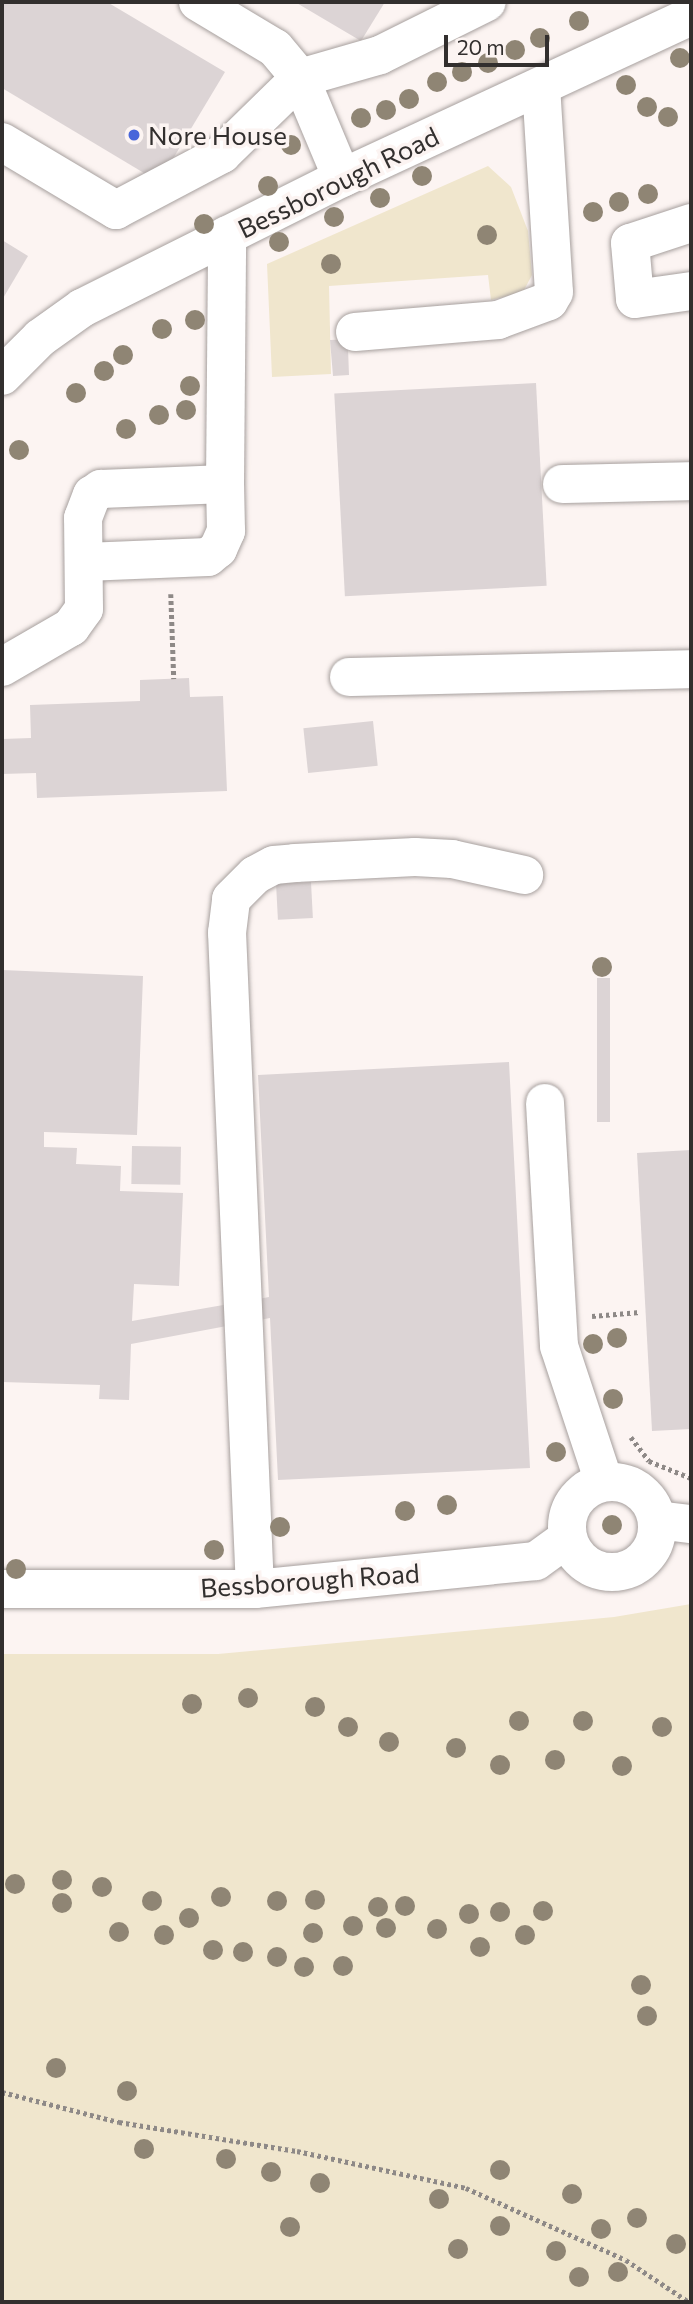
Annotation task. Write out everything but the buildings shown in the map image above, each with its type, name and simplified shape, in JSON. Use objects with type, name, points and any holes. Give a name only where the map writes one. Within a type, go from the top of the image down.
[{"type":"street","points":[[198,2],[275,48],[300,78],[342,178]]},
{"type":"street","points":[[2,142],[116,210],[222,155],[300,78],[380,55],[487,2]]},
{"type":"street","name":"Bessborough Road","points":[[2,376],[40,338],[82,308],[342,178],[691,16]]},
{"type":"street","points":[[355,332],[498,320],[549,301],[554,292],[541,87]]},
{"type":"street","points":[[691,223],[630,243],[635,299],[691,291]]},
{"type":"street","points":[[85,562],[208,557],[218,549],[226,531],[226,235]]},
{"type":"street","points":[[562,484],[691,481]]},
{"type":"street","points":[[2,667],[78,618],[84,609],[83,517],[92,495],[102,489],[225,484]]},
{"type":"street","points":[[349,677],[691,669]]},
{"type":"street","points":[[256,1589],[227,933],[231,899],[254,875],[274,865],[295,863],[415,857],[524,875]]},
{"type":"street","points":[[545,1103],[559,1346],[604,1482]]},
{"type":"street","points":[[604,1482],[633,1486],[674,1522],[642,1561],[621,1570],[598,1570],[585,1563],[568,1538],[569,1516],[579,1496],[604,1482]]},
{"type":"street","name":"Bessborough Road","points":[[2,1589],[256,1589],[536,1561],[568,1538]]},
{"type":"path","points":[[170,558],[174,679]]},
{"type":"path","points":[[580,1317],[640,1312]]},
{"type":"path","points":[[626,1428],[649,1461],[691,1478]]},
{"type":"path","points":[[2,2092],[119,2122],[297,2151],[466,2188],[626,2260],[689,2302]]},
{"type":"shaded area","points":[[488,166],[511,187],[528,231],[532,275],[523,292],[491,300],[488,275],[329,286],[331,374],[272,377],[267,264]]},
{"type":"shaded area","points":[[691,1604],[691,2302],[2,2302],[2,1654],[218,1654],[614,1617]]},
{"type":"place","name":"Nore House","points":[[134,135]]}]
